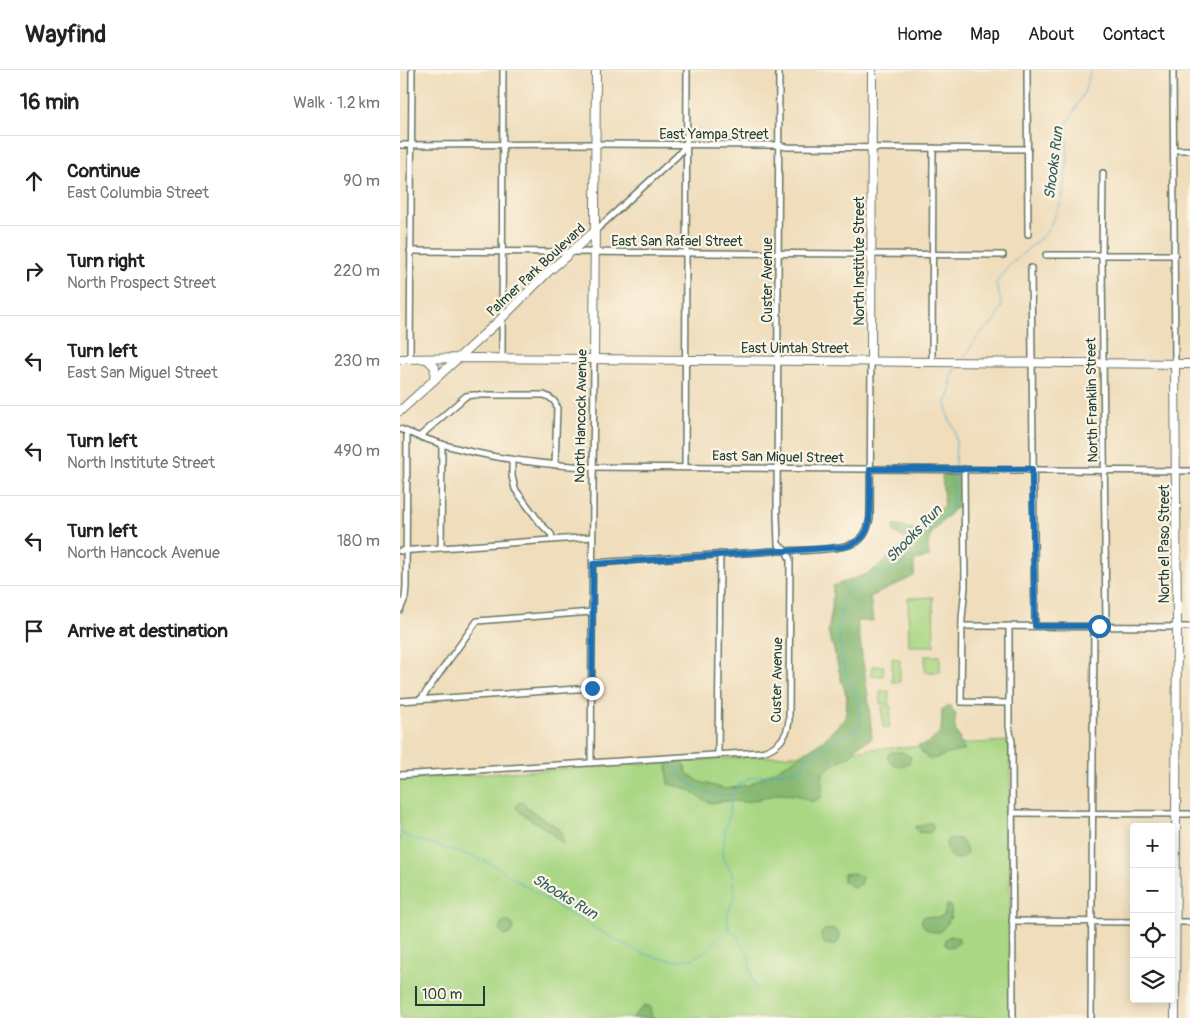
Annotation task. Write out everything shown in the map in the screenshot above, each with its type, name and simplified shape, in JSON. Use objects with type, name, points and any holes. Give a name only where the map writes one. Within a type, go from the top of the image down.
[{"type":"main road","name":"North Hancock Avenue","points":[[594,359],[596,70]]},
{"type":"main road","name":"North Institute Street","points":[[871,361],[872,70]]},
{"type":"main road","name":"Palmer Park Boulevard","points":[[400,411],[502,318],[570,252],[595,231]]},
{"type":"main road","name":"East Uintah Street","points":[[400,359],[502,358],[1190,364]]},
{"type":"main road","points":[[427,359],[435,368],[434,380]]},
{"type":"main road","name":"North el Paso Street","points":[[1173,913],[1176,814],[1176,364]]},
{"type":"main road","name":"North el Paso Street","points":[[1174,958],[1175,1018]]},
{"type":"street","points":[[410,359],[412,70]]},
{"type":"street","points":[[502,358],[503,70]]},
{"type":"street","points":[[685,467],[687,70]]},
{"type":"street","name":"Custer Avenue","points":[[718,755],[761,752],[772,748],[785,735],[789,720],[790,558],[786,551],[778,544],[779,70]]},
{"type":"street","points":[[1027,70],[1028,234]]},
{"type":"street","name":"North el Paso Street","points":[[1173,70],[1176,364]]},
{"type":"street","name":"East Yampa Street","points":[[400,145],[779,145],[786,147],[1028,149]]},
{"type":"street","name":"Palmer Park Boulevard","points":[[595,231],[687,145]]},
{"type":"street","points":[[933,148],[932,254],[936,362]]},
{"type":"street","points":[[1174,150],[1190,150]]},
{"type":"street","name":"North Franklin Street","points":[[1103,173],[1102,255],[1106,626]]},
{"type":"street","name":"East San Rafael Street","points":[[410,251],[1003,255]]},
{"type":"street","points":[[549,252],[554,255],[556,266]]},
{"type":"street","points":[[1046,255],[1175,256]]},
{"type":"street","points":[[1031,268],[1035,626]]},
{"type":"street","name":"North Hancock Avenue","points":[[591,763],[594,359]]},
{"type":"street","name":"North Institute Street","points":[[593,564],[842,547],[860,540],[866,533],[869,523],[871,361]]},
{"type":"street","points":[[419,437],[466,396],[544,395],[554,401],[557,408],[555,465]]},
{"type":"street","name":"East San Miguel Street","points":[[400,429],[442,444],[512,460],[593,467],[1190,470]]},
{"type":"street","points":[[400,610],[405,598],[403,551],[407,432]]},
{"type":"street","points":[[441,548],[442,444]]},
{"type":"street","points":[[512,460],[512,476],[515,489],[551,534],[553,540]]},
{"type":"street","points":[[961,469],[965,587],[962,626],[961,702],[1009,703]]},
{"type":"street","points":[[403,551],[592,537]]},
{"type":"street","points":[[400,775],[718,755],[720,554]]},
{"type":"street","points":[[420,700],[477,621],[592,612]]},
{"type":"street","points":[[962,626],[1190,627]]},
{"type":"street","points":[[1009,626],[1009,726],[1012,742],[1013,1018]]},
{"type":"street","points":[[1091,1018],[1094,626]]},
{"type":"street","points":[[400,701],[592,688]]},
{"type":"street","points":[[1012,813],[1190,814]]},
{"type":"street","points":[[1012,921],[1130,922]]},
{"type":"street","points":[[1175,922],[1190,922]]},
{"type":"green space","points":[[942,473],[961,477],[961,508],[955,508],[931,534],[928,544],[929,557],[914,560],[914,576],[870,597],[873,621],[857,621],[872,738],[857,747],[851,755],[823,772],[822,797],[811,802],[797,795],[779,794],[746,802],[724,801],[711,803],[682,787],[668,784],[667,762],[683,761],[687,773],[700,782],[725,789],[749,785],[823,741],[844,719],[847,697],[828,632],[833,586],[867,574],[881,565],[907,540],[893,531],[894,525],[917,530],[944,505]]},
{"type":"green space","points":[[933,597],[934,646],[909,646],[908,598]]},
{"type":"green space","points":[[925,656],[940,656],[940,672],[925,672]]},
{"type":"green space","points":[[892,658],[900,659],[900,682],[892,682]]},
{"type":"green space","points":[[872,666],[884,666],[883,676],[871,675]]},
{"type":"green space","points":[[880,691],[889,691],[889,704],[880,704]]},
{"type":"green space","points":[[950,705],[956,715],[955,726],[960,744],[965,750],[929,759],[918,746],[929,743],[941,731],[942,709]]},
{"type":"green space","points":[[891,706],[889,728],[883,727],[882,707]]},
{"type":"green space","points":[[1010,741],[1010,1018],[400,1018],[400,779]]},
{"type":"green space","points":[[890,752],[902,752],[911,757],[909,763],[900,767],[892,763],[887,758]]},
{"type":"green space","points":[[524,802],[537,815],[560,831],[564,844],[516,808],[518,803]]},
{"type":"green space","points":[[927,823],[932,823],[933,829],[930,833],[918,832],[915,829],[916,826],[923,826]]},
{"type":"green space","points":[[948,839],[960,839],[965,846],[967,854],[962,858],[956,859],[949,855],[946,843]]},
{"type":"green space","points":[[854,873],[862,876],[860,884],[854,888],[843,881],[843,874]]},
{"type":"green space","points":[[947,905],[950,905],[951,913],[950,920],[946,926],[940,932],[926,929],[921,921],[924,916],[942,916]]},
{"type":"green space","points":[[507,920],[514,927],[511,933],[505,936],[501,932],[500,927],[501,923]]},
{"type":"green space","points":[[834,929],[840,934],[839,941],[834,945],[825,944],[821,934],[824,930]]},
{"type":"green space","points":[[951,936],[959,938],[959,943],[948,947],[945,945],[945,939]]},
{"type":"green space","points":[[645,1006],[650,1006],[651,1014],[655,1018],[633,1018],[636,1013]]},
{"type":"waterway","name":"Shooks Run","points":[[964,358],[979,335],[995,321],[1002,306],[996,283],[1008,267],[1047,232],[1062,201],[1068,158],[1066,126],[1084,93],[1091,70]]},
{"type":"waterway","name":"Shooks Run","points":[[955,467],[955,431],[948,416],[946,402],[950,394],[952,373],[958,365]]},
{"type":"waterway","name":"Shooks Run","points":[[756,991],[748,955],[738,937],[730,932],[727,915],[736,894],[732,873],[723,858],[722,850],[732,795],[737,786],[750,778],[801,769],[805,757],[856,730],[860,725],[859,701],[854,689],[848,682],[841,655],[840,624],[842,599],[849,590],[874,574],[893,571],[905,560],[918,541],[952,508],[955,471]]},
{"type":"waterway","name":"Shooks Run","points":[[676,766],[680,776],[705,792],[718,796],[731,795]]},
{"type":"waterway","name":"Shooks Run","points":[[400,833],[494,865],[584,922],[646,954],[669,960],[691,959],[705,952],[717,939]]},
{"type":"waterway","name":"Shooks Run","points":[[720,937],[728,926]]},
{"type":"route","points":[[592,688],[593,564],[842,547],[856,543],[866,533],[870,518],[870,469],[1032,469],[1035,626],[1099,626]]}]
